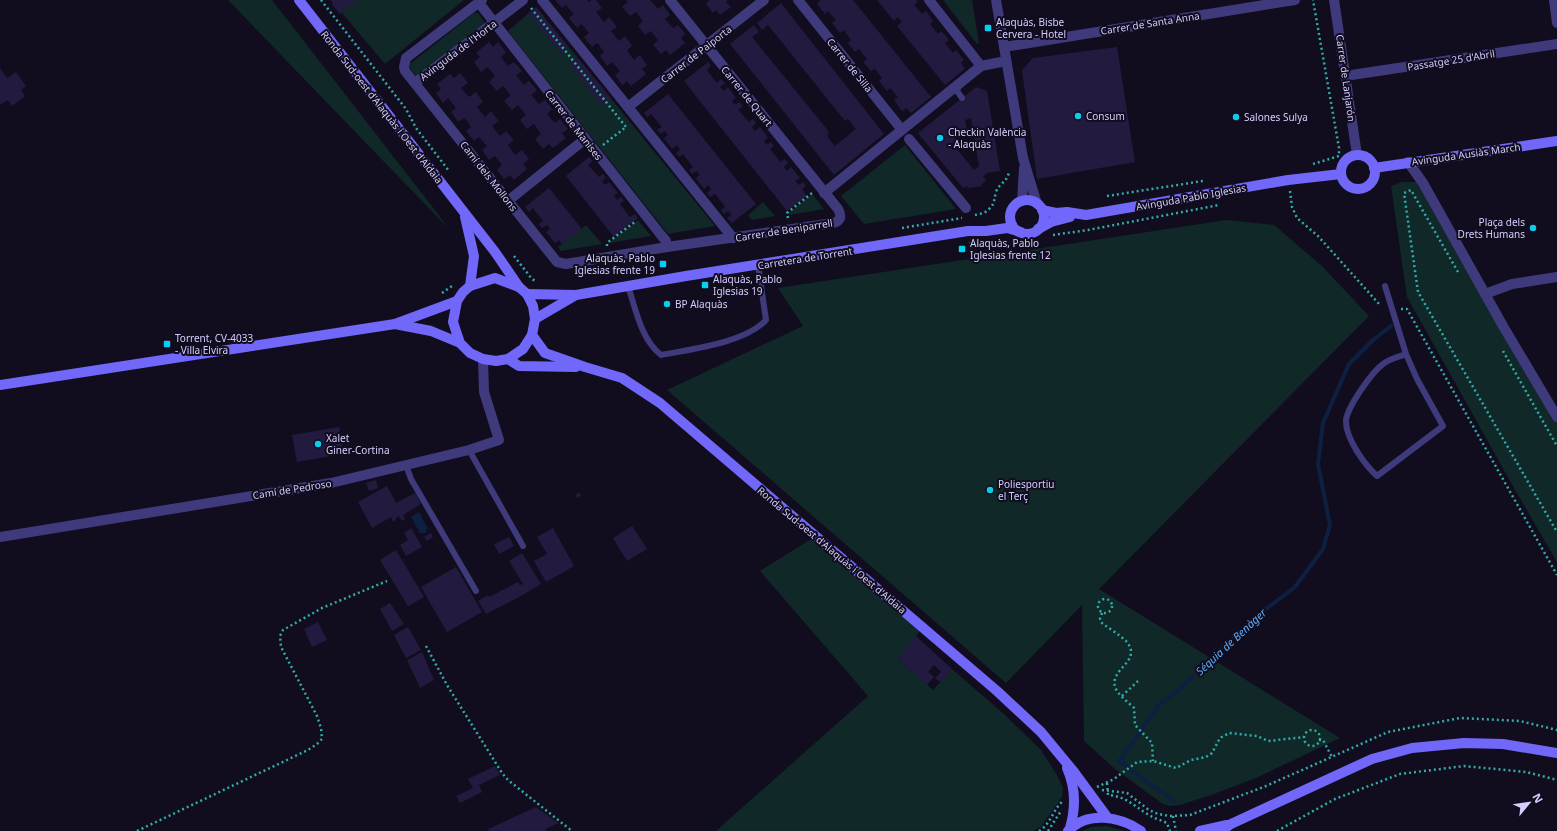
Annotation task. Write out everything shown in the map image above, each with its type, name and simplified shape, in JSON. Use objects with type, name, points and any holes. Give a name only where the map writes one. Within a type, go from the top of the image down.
[{"type":"main road","name":"Ronda Sud-oest d'Alaquàs i Oest d'Aldaia","points":[[299,0],[495,252],[519,287]]},
{"type":"main road","name":"Avinguda Ausiàs March","points":[[1374,168],[1557,141]]},
{"type":"main road","points":[[1357,155],[1368,158],[1374,168],[1375,174],[1373,180],[1370,184],[1361,189],[1352,188],[1345,183],[1341,174],[1345,161],[1350,157],[1357,155]]},
{"type":"main road","name":"Avinguda Pablo Iglesias","points":[[1039,207],[1056,213],[1067,212],[1086,215],[1288,180],[1341,174]]},
{"type":"main road","points":[[1036,231],[1040,227],[1044,218],[1039,207],[1030,200],[1022,201],[1013,207],[1010,217],[1013,226],[1021,232],[1027,234],[1036,231],[1051,222],[1086,215]]},
{"type":"main road","name":"Ronda Sud-oest d'Alaquàs i Oest d'Aldaia","points":[[465,215],[474,256],[470,286]]},
{"type":"main road","name":"Carretera de Torrent","points":[[986,231],[1000,225],[1010,217]]},
{"type":"main road","name":"Carretera de Torrent","points":[[527,294],[576,295],[968,231],[986,231],[1007,228],[1021,232]]},
{"type":"main road","points":[[395,324],[431,331],[460,343],[470,353],[483,359],[496,361],[508,359],[523,349],[532,335],[535,319],[533,306],[527,294],[519,287],[495,278],[470,286],[463,292],[457,301],[453,322],[460,343]]},
{"type":"main road","name":"Carretera de Torrent","points":[[535,319],[576,295]]},
{"type":"main road","points":[[0,385],[395,324],[457,301]]},
{"type":"main road","name":"Ronda Sud-oest d'Alaquàs i Oest d'Aldaia","points":[[532,335],[545,353],[585,368],[622,378],[660,403],[997,691],[1041,732],[1074,772],[1107,817]]},
{"type":"main road","name":"Ronda Sud-oest d'Alaquàs i Oest d'Aldaia","points":[[508,359],[519,366],[585,368]]},
{"type":"main road","points":[[1221,831],[1231,824],[1372,759],[1412,748],[1464,743],[1503,744],[1557,753]]},
{"type":"main road","name":"Ronda Sud-oest d'Alaquàs i Oest d'Aldaia","points":[[1062,758],[1070,774],[1074,794],[1074,814],[1069,830]]},
{"type":"main road","points":[[1069,830],[1088,820],[1107,817],[1122,820],[1141,831]]},
{"type":"main road","points":[[1200,831],[1231,824]]},
{"type":"street","points":[[542,0],[733,238]]},
{"type":"street","name":"Carrer de Quart","points":[[670,0],[824,193]]},
{"type":"street","name":"Carrer de Paiporta","points":[[628,107],[764,0]]},
{"type":"street","name":"Carrer de Silla","points":[[798,0],[902,130]]},
{"type":"street","points":[[929,0],[981,66]]},
{"type":"street","points":[[996,0],[1023,158],[1039,207]]},
{"type":"street","name":"Carrer de Santa Anna","points":[[1004,47],[1295,0]]},
{"type":"street","name":"Carrer de Lanjarón","points":[[1334,0],[1357,155]]},
{"type":"street","points":[[1554,0],[1557,23]]},
{"type":"street","name":"Carrer de Manises","points":[[480,1],[494,23],[666,241],[667,247]]},
{"type":"street","name":"Avinguda de l'Horta","points":[[480,1],[406,58],[404,67],[415,83],[494,23],[527,4]]},
{"type":"street","name":"Passatge 25 d'Abril","points":[[1345,76],[1557,44]]},
{"type":"street","points":[[824,193],[981,66],[1006,62]]},
{"type":"street","name":"Camí dels Mollons","points":[[415,83],[555,260],[566,264]]},
{"type":"street","points":[[509,200],[585,139]]},
{"type":"street","points":[[909,139],[968,214]]},
{"type":"street","points":[[1022,201],[1023,158]]},
{"type":"street","points":[[1408,162],[1423,183],[1557,417]]},
{"type":"street","name":"Carrer de Beniparrell","points":[[566,264],[667,247],[837,222],[841,218],[840,214],[824,193]]},
{"type":"street","points":[[1486,294],[1512,284],[1557,277]]},
{"type":"street","name":"Camí de Pedroso","points":[[0,537],[331,483],[469,450],[499,440],[484,392],[483,359]]},
{"type":"lane","points":[[962,81],[957,91],[962,98]]},
{"type":"lane","points":[[628,286],[641,327],[653,349],[661,356],[727,341],[751,332],[761,325],[766,320],[758,265]]},
{"type":"lane","points":[[1385,286],[1406,354],[1417,379],[1443,426],[1377,476],[1365,465],[1348,431],[1346,420],[1361,389],[1384,363],[1406,354]]},
{"type":"lane","points":[[469,450],[523,546]]},
{"type":"lane","points":[[406,465],[411,479],[476,591]]},
{"type":"path","points":[[321,0],[406,108],[416,128],[453,177]]},
{"type":"path","points":[[1311,165],[1339,156],[1339,148],[1313,0]]},
{"type":"path","points":[[527,4],[626,127]]},
{"type":"path","points":[[600,148],[631,123]]},
{"type":"path","points":[[896,229],[984,212],[990,209],[995,200],[996,192],[1008,177],[1009,172]]},
{"type":"path","points":[[1288,180],[1292,207],[1297,218],[1318,236],[1385,310],[1407,309],[1557,575]]},
{"type":"path","points":[[1107,196],[1209,181]]},
{"type":"path","points":[[1461,277],[1411,190],[1404,193],[1418,292],[1557,532]]},
{"type":"path","points":[[788,218],[787,213],[812,192]]},
{"type":"path","points":[[607,246],[607,243],[639,218]]},
{"type":"path","points":[[495,252],[509,251],[532,279],[538,282]]},
{"type":"path","points":[[437,297],[456,283]]},
{"type":"path","points":[[1499,345],[1557,446]]},
{"type":"path","points":[[137,831],[318,744],[322,739],[321,728],[317,716],[281,647],[280,636],[283,630],[322,608],[387,582]]},
{"type":"path","points":[[1105,599],[1110,601],[1113,607],[1110,612],[1108,614],[1102,613],[1098,608],[1100,602],[1105,599]]},
{"type":"path","points":[[1102,613],[1100,619],[1102,623],[1125,641],[1129,646],[1131,653],[1129,659],[1127,664],[1118,672],[1115,679],[1115,687],[1134,708],[1134,725],[1152,743],[1153,761]]},
{"type":"path","points":[[426,646],[447,685],[502,773],[508,780],[572,831]]},
{"type":"path","points":[[1122,696],[1138,681]]},
{"type":"path","points":[[1119,776],[1137,762],[1153,761],[1176,768],[1191,760],[1206,757],[1212,753],[1220,738],[1229,733],[1257,736],[1268,741],[1304,736],[1306,732],[1313,730],[1319,735],[1319,740]]},
{"type":"path","points":[[1304,736],[1305,742],[1309,745],[1316,744],[1319,740]]},
{"type":"path","points":[[1319,740],[1323,740],[1332,757]]},
{"type":"path","points":[[1277,831],[1335,799],[1400,774],[1464,766],[1526,772],[1557,780]]},
{"type":"path","points":[[1107,783],[1106,790],[1108,795],[1119,796],[1148,815],[1167,823],[1170,831]]},
{"type":"path","points":[[1106,790],[1127,793],[1149,810],[1158,814],[1171,816],[1176,831]]},
{"type":"path","points":[[1048,831],[1063,808]]},
{"type":"green space","points":[[228,0],[272,0],[448,228]]},
{"type":"green space","points":[[331,0],[464,0],[385,64],[342,13],[340,14],[332,4],[333,3]]},
{"type":"green space","points":[[943,0],[972,0],[979,43],[977,44]]},
{"type":"green space","points":[[536,7],[715,226],[668,234],[508,31]]},
{"type":"green space","points":[[474,13],[478,13],[485,23],[416,76],[410,68],[410,64]]},
{"type":"green space","points":[[905,145],[956,209],[864,224],[841,196]]},
{"type":"green space","points":[[1402,182],[1417,182],[1557,417],[1557,562],[1407,297],[1391,186]]},
{"type":"green space","points":[[812,194],[824,209],[790,215],[789,213]]},
{"type":"green space","points":[[763,202],[775,216],[752,220],[748,215]]},
{"type":"green space","points":[[638,220],[651,236],[609,243]]},
{"type":"green space","name":"Poliesportiu el Terç","points":[[1226,220],[1274,225],[1322,266],[1369,316],[1099,589],[1340,738],[1256,778],[1211,795],[1180,805],[1170,806],[1163,804],[1115,769],[1084,741],[1082,605],[1006,683],[667,390],[803,326],[778,288]]},
{"type":"green space","points":[[586,225],[602,244],[561,251],[558,247]]},
{"type":"green space","points":[[811,539],[858,577],[920,631],[898,659],[933,690],[952,669],[1005,715],[1041,750],[1057,775],[1063,788],[1062,797],[1041,827],[1033,831],[716,831],[868,696],[760,571]]},
{"type":"green space","points":[[1107,826],[1125,831],[1082,831],[1091,827]]},
{"type":"water","points":[[419,512],[428,529],[426,530],[426,533],[420,533],[411,517]]},
{"type":"building","points":[[331,0],[356,0],[340,14],[332,4],[333,3]]},
{"type":"building","points":[[555,0],[587,0],[589,2],[596,0],[602,8],[596,12],[604,22],[609,17],[617,27],[611,31],[619,41],[625,36],[632,46],[627,50],[630,55],[634,60],[640,55],[647,65],[642,69],[646,74],[631,86],[627,81],[622,85],[615,75],[620,71],[612,62],[607,66],[600,56],[604,52],[599,45],[597,43],[592,47],[584,37],[589,33],[581,24],[577,28],[569,18],[574,14],[566,5],[562,8]]},
{"type":"building","points":[[626,0],[650,0],[658,9],[663,5],[670,15],[665,19],[673,28],[678,25],[685,34],[681,38],[685,43],[670,55],[666,50],[661,54],[653,45],[658,40],[651,31],[645,35],[638,26],[643,21],[636,12],[630,16],[622,7],[628,2]]},
{"type":"building","points":[[708,0],[728,0],[726,2],[731,7],[720,15],[716,10],[713,13],[706,4],[709,1]]},
{"type":"building","points":[[819,0],[853,0],[931,97],[911,113],[906,108],[902,111],[894,100],[898,97],[890,88],[887,91],[879,81],[882,78],[876,70],[874,69],[871,71],[863,62],[867,59],[859,49],[855,52],[848,43],[851,40],[844,30],[840,33],[832,23],[836,20],[828,11],[825,14],[817,4],[820,1]]},
{"type":"building","points":[[877,0],[916,0],[918,2],[914,5],[922,14],[926,11],[933,21],[930,24],[938,34],[941,31],[945,35],[949,40],[945,43],[953,53],[956,50],[964,60],[961,63],[965,69],[945,85],[897,26],[902,22],[898,17],[894,21]]},
{"type":"building","points":[[781,3],[884,134],[834,175],[730,44],[754,25],[759,32],[752,37],[826,128],[829,133],[827,136],[835,146],[856,129],[848,119],[845,121],[768,25],[762,30],[757,23]]},
{"type":"building","points":[[536,7],[569,48],[561,54],[528,13]]},
{"type":"building","points":[[489,42],[493,47],[498,42],[506,52],[501,57],[508,66],[514,62],[522,71],[516,75],[524,85],[529,81],[537,90],[531,95],[539,104],[545,100],[552,109],[547,114],[555,123],[560,119],[568,129],[562,133],[566,138],[553,148],[549,144],[543,149],[535,139],[541,134],[534,124],[527,129],[520,120],[526,115],[518,105],[512,110],[504,101],[511,95],[503,86],[497,91],[489,82],[495,76],[488,67],[481,72],[474,62],[480,57],[476,53]]},
{"type":"building","name":"Consum","points":[[1117,47],[1135,162],[1037,179],[1022,70],[1033,58]]},
{"type":"building","points":[[577,57],[611,98],[602,106],[569,64]]},
{"type":"building","points":[[708,62],[711,66],[707,70],[708,72],[717,83],[721,79],[725,83],[720,87],[724,91],[728,87],[736,98],[732,101],[735,105],[739,102],[743,106],[738,110],[749,122],[753,119],[756,123],[752,127],[755,131],[760,127],[768,138],[764,141],[767,145],[771,142],[774,146],[770,149],[780,162],[785,159],[788,163],[784,167],[787,171],[791,167],[800,178],[795,181],[799,185],[803,182],[806,186],[802,189],[807,196],[787,211],[684,81]]},
{"type":"building","points":[[0,68],[7,78],[16,72],[26,86],[21,90],[25,96],[12,106],[8,100],[0,105]]},
{"type":"building","points":[[460,73],[468,83],[461,88],[469,97],[476,92],[483,102],[477,107],[485,117],[491,111],[499,121],[492,126],[500,136],[506,131],[514,140],[508,145],[515,155],[522,150],[529,159],[523,164],[527,169],[514,180],[510,175],[504,179],[497,170],[502,165],[495,156],[489,160],[482,150],[487,146],[479,137],[474,141],[466,131],[471,127],[468,122],[464,118],[458,122],[451,112],[456,108],[448,98],[443,103],[436,93],[441,89],[437,84],[450,74],[454,78]]},
{"type":"building","name":"Checkin València - Alaquàs","points":[[976,87],[987,91],[1000,171],[987,173],[983,177],[986,180],[982,186],[969,188],[967,186],[963,188],[918,133]],"holes":[[[971,118],[979,166],[974,170],[952,143],[967,131],[965,120]]]},
{"type":"building","points":[[668,94],[756,204],[732,223],[727,218],[732,215],[728,211],[724,214],[721,210],[725,207],[715,194],[710,197],[707,193],[711,189],[708,185],[704,189],[700,184],[696,178],[700,175],[697,171],[692,174],[689,170],[693,167],[683,154],[679,157],[676,153],[680,150],[677,145],[672,149],[664,138],[668,135],[665,131],[661,134],[657,130],[662,127],[651,114],[647,117],[644,113]]},
{"type":"building","points":[[589,157],[593,161],[588,165],[599,177],[603,174],[606,178],[602,181],[605,185],[609,182],[618,193],[614,196],[617,200],[621,197],[624,201],[620,204],[630,217],[635,214],[638,218],[614,237],[566,176]]},
{"type":"building","points":[[549,188],[582,229],[562,244],[559,240],[555,243],[546,232],[550,229],[547,225],[542,228],[539,224],[543,221],[533,208],[529,212],[525,207]]},
{"type":"building","name":"Xalet Giner-Cortina","points":[[339,427],[343,454],[297,462],[292,435]]},
{"type":"building","points":[[376,480],[378,488],[369,491],[366,483]]},
{"type":"building","points":[[387,486],[396,503],[415,493],[421,504],[403,515],[405,519],[402,521],[399,516],[393,522],[391,517],[372,528],[358,502]]},
{"type":"building","points":[[580,493],[581,496],[577,498],[576,494]]},
{"type":"building","points":[[632,526],[647,549],[627,561],[613,538]]},
{"type":"building","points":[[411,528],[422,547],[406,556],[400,545],[408,540],[404,533]]},
{"type":"building","points":[[553,528],[574,566],[546,582],[534,561],[547,554],[537,537]]},
{"type":"building","points":[[431,533],[433,537],[427,541],[424,537]]},
{"type":"building","points":[[509,537],[514,546],[499,554],[494,544]]},
{"type":"building","points":[[396,550],[424,597],[408,606],[380,560]]},
{"type":"building","points":[[522,553],[541,584],[486,614],[478,601],[518,582],[520,585],[523,584],[509,561]]},
{"type":"building","points":[[456,567],[482,612],[447,632],[421,587]]},
{"type":"building","points":[[390,603],[404,624],[392,631],[380,609]]},
{"type":"building","points":[[318,622],[327,640],[312,647],[304,629]]},
{"type":"building","points":[[408,627],[421,650],[406,658],[394,635]]},
{"type":"building","points":[[916,636],[952,669],[940,682],[935,678],[941,672],[934,665],[928,672],[934,677],[927,685],[898,659]]},
{"type":"building","points":[[422,652],[434,680],[420,688],[407,660]]},
{"type":"building","points":[[495,766],[500,775],[479,785],[482,792],[460,803],[456,796],[473,788],[468,779]]},
{"type":"building","points":[[536,807],[558,823],[546,829],[547,831],[489,831],[488,829]]},
{"type":"waterway","name":"Séquia de Benàger","points":[[1127,766],[1119,761],[1160,704],[1179,690],[1254,618],[1295,587],[1323,549],[1330,525],[1318,464],[1323,423],[1349,364],[1373,340],[1391,326]]},
{"type":"waterway","points":[[1131,770],[1174,801]]},
{"type":"place","name":"Alaquàs, Bisbe Cervera - Hotel","points":[[988,28]]},
{"type":"place","name":"Consum","points":[[1078,116]]},
{"type":"place","name":"Salones Sulya","points":[[1236,117]]},
{"type":"place","name":"Checkin València - Alaquàs","points":[[940,138]]},
{"type":"place","name":"Plaça dels Drets Humans","points":[[1533,228]]},
{"type":"place","name":"Alaquàs, Pablo Iglesias frente 12","points":[[962,249]]},
{"type":"place","name":"Alaquàs, Pablo Iglesias frente 19","points":[[663,264]]},
{"type":"place","name":"Alaquàs, Pablo Iglesias 19","points":[[705,285]]},
{"type":"place","name":"BP Alaquàs","points":[[667,304]]},
{"type":"place","name":"Torrent, CV-4033 - Villa Elvira","points":[[167,344]]},
{"type":"place","name":"Xalet Giner-Cortina","points":[[318,444]]},
{"type":"place","name":"Poliesportiu el Terç","points":[[990,490]]}]
